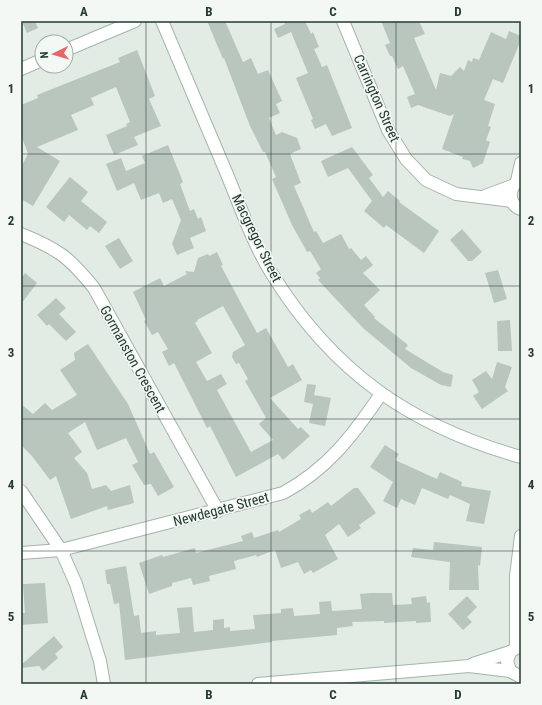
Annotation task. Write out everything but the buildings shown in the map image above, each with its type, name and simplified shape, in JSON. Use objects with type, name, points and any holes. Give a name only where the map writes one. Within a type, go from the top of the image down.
[{"type":"street","points":[[74,47],[135,21]]},
{"type":"street","name":"Macgregor Street","points":[[162,21],[247,224],[271,272],[297,311],[324,344],[350,370],[381,394],[422,420],[442,430],[486,447],[521,457]]},
{"type":"street","name":"Carrington Street","points":[[343,21],[388,130],[406,159],[426,180],[456,194],[482,196],[518,209]]},
{"type":"street","points":[[21,69],[34,63]]},
{"type":"street","points":[[518,209],[510,194],[517,182],[521,163]]},
{"type":"street","name":"Carrington Street","points":[[482,196],[517,182]]},
{"type":"street","name":"Gormanston Crescent","points":[[21,234],[49,245],[73,263],[94,288],[218,511]]},
{"type":"street","name":"Newdegate Street","points":[[21,553],[61,550],[218,511],[283,493],[305,481],[336,453],[351,437],[381,394]]},
{"type":"street","points":[[21,491],[61,550],[76,584],[89,625],[104,684]]},
{"type":"street","points":[[516,677],[507,661],[516,648],[519,606],[516,576],[521,536]]},
{"type":"street","points":[[258,684],[469,666],[516,648]]},
{"type":"street","points":[[469,666],[516,677]]}]
